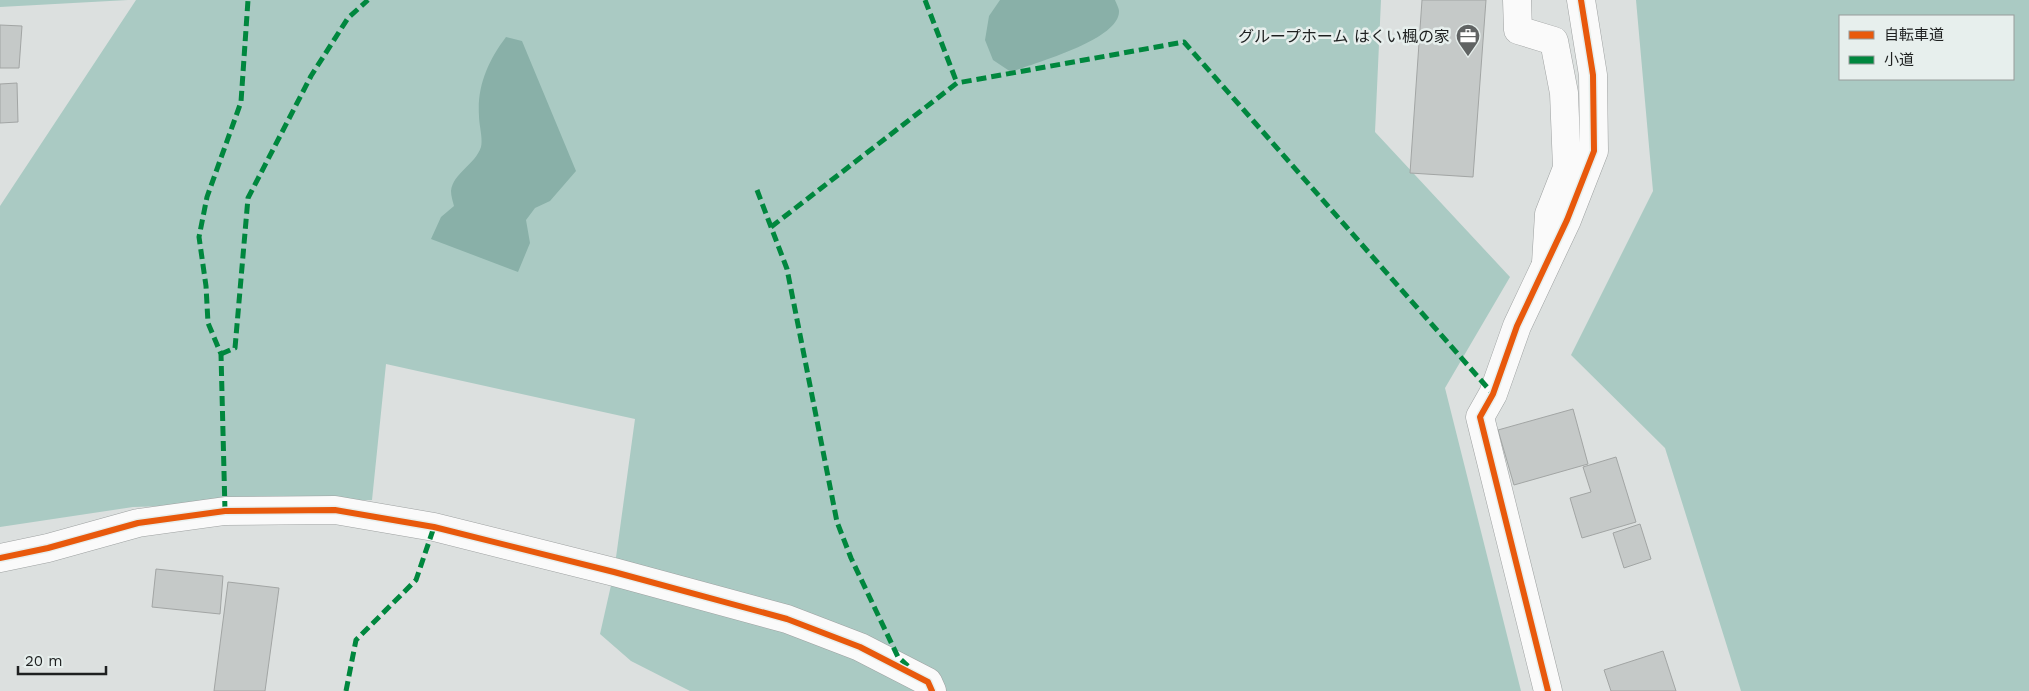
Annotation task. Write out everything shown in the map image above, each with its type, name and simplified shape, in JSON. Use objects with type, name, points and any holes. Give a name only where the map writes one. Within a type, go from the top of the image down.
[{"type":"street","points":[[1517,0],[1518,30],[1554,41],[1564,93],[1567,168],[1549,214],[1546,265]]},
{"type":"street","points":[[1548,691],[1480,417],[1493,394],[1516,326],[1567,220],[1594,151],[1593,75],[1582,0]]},
{"type":"street","points":[[0,558],[48,548],[138,523],[225,512],[335,510],[434,527],[614,572],[787,619],[860,647],[928,682],[932,691]]},
{"type":"shaded area","points":[[0,0],[128,0],[0,7]]},
{"type":"shaded area","points":[[136,0],[1381,0],[1375,132],[1510,277],[1445,388],[1521,691],[690,691],[631,661],[600,634],[614,572],[635,419],[386,364],[372,500],[133,507],[0,527],[0,206]]},
{"type":"shaded area","points":[[1000,0],[1115,0],[1119,11],[1116,22],[1091,41],[1011,72],[993,60],[985,40],[989,16]]},
{"type":"shaded area","points":[[1636,0],[2029,0],[2029,691],[1741,691],[1665,448],[1571,355],[1653,191]]},
{"type":"shaded area","points":[[506,37],[522,41],[576,171],[550,201],[535,208],[526,220],[530,243],[518,272],[431,239],[441,217],[454,206],[451,191],[456,179],[474,159],[481,147],[479,105],[482,84],[494,55]]},
{"type":"building","points":[[1422,0],[1486,0],[1473,177],[1410,173]]},
{"type":"building","points":[[0,25],[22,26],[19,68],[0,68]]},
{"type":"building","points":[[17,83],[18,122],[0,123],[0,84]]},
{"type":"building","points":[[1573,409],[1588,464],[1514,485],[1498,430]]},
{"type":"building","points":[[1616,457],[1636,522],[1582,538],[1570,498],[1591,492],[1583,467]]},
{"type":"building","points":[[1640,524],[1651,559],[1624,568],[1613,533]]},
{"type":"building","points":[[156,569],[223,576],[220,614],[152,607]]},
{"type":"building","points":[[228,582],[279,588],[265,691],[214,691]]},
{"type":"building","points":[[1663,651],[1676,691],[1611,691],[1604,670]]},
{"type":"marked path","points":[[225,511],[221,354],[208,323],[206,286],[199,237],[207,197],[241,102],[248,0]]},
{"type":"marked path","points":[[221,354],[235,348],[248,198],[311,76],[348,18],[368,0]]},
{"type":"marked path","points":[[925,0],[957,83]]},
{"type":"marked path","points":[[771,227],[957,83],[1184,42],[1493,394]]},
{"type":"marked path","points":[[757,190],[787,269],[837,522],[851,558],[898,657],[908,666]]},
{"type":"marked path","points":[[346,691],[356,640],[416,580],[434,527]]},
{"type":"cycle path","points":[[1548,691],[1480,417],[1493,394],[1517,326],[1567,220],[1594,151],[1593,75],[1581,0]]},
{"type":"cycle path","points":[[0,558],[48,548],[138,523],[225,511],[335,510],[434,527],[614,572],[787,619],[860,647],[928,682],[932,691]]},
{"type":"place","name":"グループホーム はくい楓の家","points":[[1468,57]]}]
